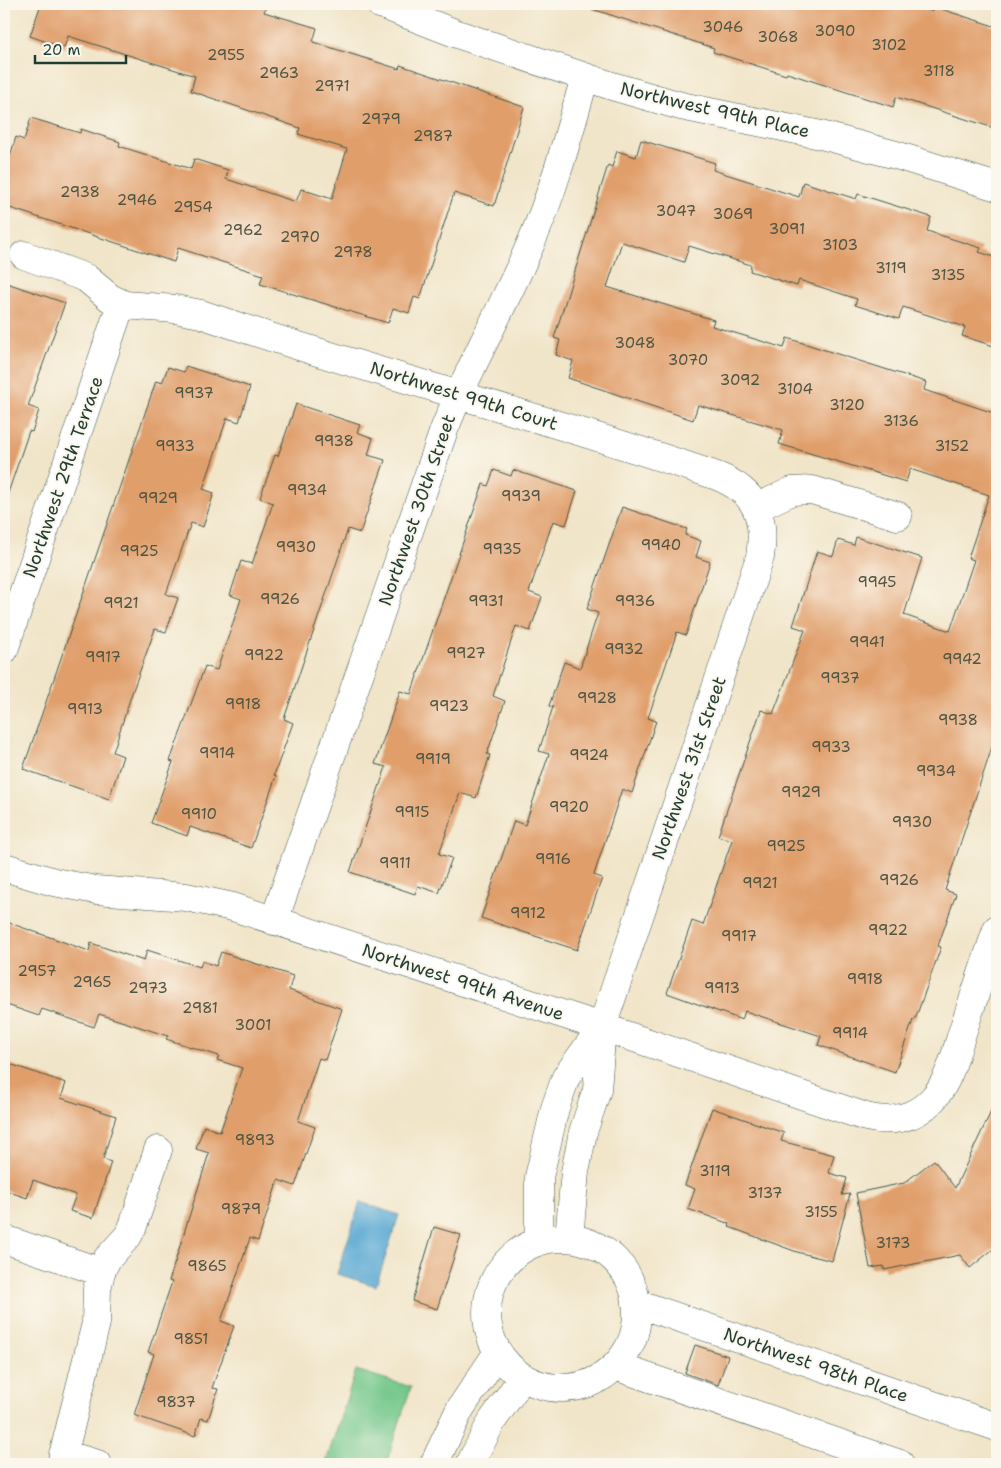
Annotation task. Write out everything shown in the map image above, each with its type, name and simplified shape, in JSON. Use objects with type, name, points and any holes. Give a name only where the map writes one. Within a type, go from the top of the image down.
[{"type":"street","name":"Northwest 99th Place","points":[[380,4],[453,32],[585,77],[681,106],[858,144],[997,188]]},
{"type":"street","name":"Northwest 30th Street","points":[[274,921],[422,491],[458,394],[536,230],[585,77]]},
{"type":"street","name":"Northwest 99th Court","points":[[24,255],[86,278],[110,298],[121,304],[201,314],[717,476],[743,491],[756,508]]},
{"type":"street","name":"Northwest 29th Terrace","points":[[4,650],[121,304]]},
{"type":"street","points":[[756,508],[792,491],[812,490],[898,516]]},
{"type":"street","name":"Northwest 31st Street","points":[[569,1238],[575,1172],[583,1132],[597,1090],[602,1026],[756,572],[763,532],[760,514],[756,508]]},
{"type":"street","name":"Northwest 99th Avenue","points":[[4,867],[54,882],[96,890],[204,900],[602,1026],[866,1117],[887,1121],[897,1120],[914,1113],[932,1100],[946,1079],[997,929]]},
{"type":"street","name":"Northwest 31st Street","points":[[539,1241],[539,1177],[555,1108],[566,1077],[602,1026]]},
{"type":"street","points":[[97,1464],[62,1459],[96,1323],[97,1289],[101,1272],[107,1259],[128,1236],[133,1226],[158,1150]]},
{"type":"street","points":[[569,1238],[586,1242],[613,1258],[631,1284],[636,1303],[634,1332],[629,1346],[615,1366],[595,1380],[580,1386],[565,1388],[549,1387],[523,1377],[508,1365],[498,1352],[488,1324],[489,1294],[495,1280],[513,1256],[539,1241],[569,1238]]},
{"type":"street","points":[[4,1239],[101,1272]]},
{"type":"street","name":"Northwest 98th Place","points":[[636,1303],[997,1427]]},
{"type":"street","points":[[434,1464],[460,1409],[498,1352]]},
{"type":"street","points":[[615,1366],[900,1464]]},
{"type":"street","points":[[470,1464],[492,1421],[523,1377]]},
{"type":"green space","points":[[356,1370],[411,1387],[386,1464],[332,1464],[326,1462]]},
{"type":"water","points":[[360,1202],[399,1215],[376,1286],[337,1274]]},
{"type":"building","points":[[41,4],[267,4],[264,12],[317,28],[313,42],[399,69],[400,65],[524,107],[494,206],[454,193],[420,299],[414,297],[409,313],[393,308],[388,323],[260,284],[263,275],[178,248],[174,262],[4,206],[4,176],[16,137],[24,140],[31,118],[80,133],[81,129],[120,142],[119,146],[191,169],[194,159],[228,170],[226,179],[296,202],[301,189],[332,199],[347,149],[298,134],[300,128],[191,91],[195,76],[68,36],[64,48],[30,36]]},
{"type":"building","points":[[592,4],[909,4],[933,12],[935,7],[997,27],[997,129],[896,97],[893,107],[787,73],[786,75],[713,52],[714,48],[592,9]]},
{"type":"building","points":[[641,140],[715,163],[713,170],[799,197],[803,182],[856,199],[858,194],[931,217],[927,231],[981,248],[979,252],[997,258],[997,347],[962,336],[965,327],[903,307],[899,319],[855,305],[857,299],[799,280],[797,286],[750,271],[751,265],[689,246],[684,262],[622,242],[607,287],[714,320],[712,326],[784,348],[787,338],[926,382],[924,390],[997,414],[997,732],[945,890],[956,894],[938,946],[941,947],[895,1072],[818,1045],[821,1036],[745,1011],[742,1020],[667,993],[692,921],[703,925],[732,840],[718,836],[761,710],[773,714],[805,630],[793,626],[817,551],[833,556],[838,540],[854,545],[856,537],[922,558],[904,615],[950,631],[974,560],[968,558],[989,495],[910,469],[906,482],[779,444],[783,430],[698,405],[693,420],[568,378],[573,361],[556,355],[560,340],[554,338],[608,165],[612,167],[617,151],[636,157]]},
{"type":"building","points":[[4,282],[65,303],[28,406],[39,410],[32,432],[29,431],[8,493],[4,492]]},
{"type":"building","points":[[186,366],[250,387],[239,422],[227,418],[203,489],[214,493],[203,527],[191,523],[166,594],[178,598],[166,632],[155,629],[132,693],[113,752],[123,756],[109,799],[23,769],[156,381],[162,383],[168,367],[184,372]]},
{"type":"building","points":[[296,404],[360,425],[357,432],[373,438],[368,455],[385,460],[360,533],[348,529],[284,719],[293,723],[251,848],[190,827],[187,836],[151,823],[173,762],[170,761],[205,666],[217,670],[241,599],[230,595],[241,561],[252,564],[273,503],[260,498],[275,455],[278,456]]},
{"type":"building","points":[[494,470],[511,476],[513,470],[577,491],[566,525],[553,521],[529,592],[542,597],[530,631],[516,626],[493,696],[505,701],[487,754],[490,755],[476,798],[460,793],[439,854],[452,858],[439,893],[418,886],[415,894],[350,872],[386,767],[375,764],[400,691],[411,694],[483,484],[488,486]]},
{"type":"building","points":[[622,507],[687,529],[685,535],[701,541],[696,557],[710,562],[686,635],[677,632],[648,718],[656,721],[632,793],[622,789],[594,875],[602,878],[577,950],[481,918],[514,821],[525,825],[549,754],[539,751],[553,707],[549,706],[564,662],[580,668],[598,613],[587,609]]},
{"type":"building","points":[[4,921],[89,951],[91,943],[144,961],[147,950],[200,967],[202,961],[216,966],[221,952],[293,976],[289,990],[342,1009],[325,1060],[319,1058],[298,1121],[315,1127],[295,1186],[278,1180],[258,1241],[250,1238],[221,1321],[234,1326],[212,1388],[218,1389],[208,1420],[201,1418],[195,1436],[134,1415],[154,1354],[148,1352],[172,1282],[169,1281],[209,1153],[196,1149],[204,1126],[220,1132],[242,1068],[217,1060],[219,1056],[166,1039],[168,1036],[99,1014],[94,1027],[42,1009],[39,1016],[4,1004]]},
{"type":"building","points":[[4,1062],[66,1083],[61,1098],[116,1116],[103,1159],[111,1162],[93,1218],[70,1211],[76,1195],[33,1180],[27,1198],[4,1190]]},
{"type":"building","points":[[997,1099],[997,1246],[970,1268],[960,1255],[884,1270],[884,1266],[870,1268],[856,1193],[904,1183],[934,1160],[955,1188]]},
{"type":"building","points":[[712,1108],[784,1133],[781,1141],[834,1155],[829,1173],[847,1178],[842,1195],[850,1194],[832,1261],[797,1252],[729,1227],[730,1224],[688,1209],[695,1189],[685,1185]]},
{"type":"building","points":[[434,1227],[461,1235],[437,1309],[412,1301]]},
{"type":"building","points":[[695,1345],[728,1356],[718,1385],[685,1373]]}]
